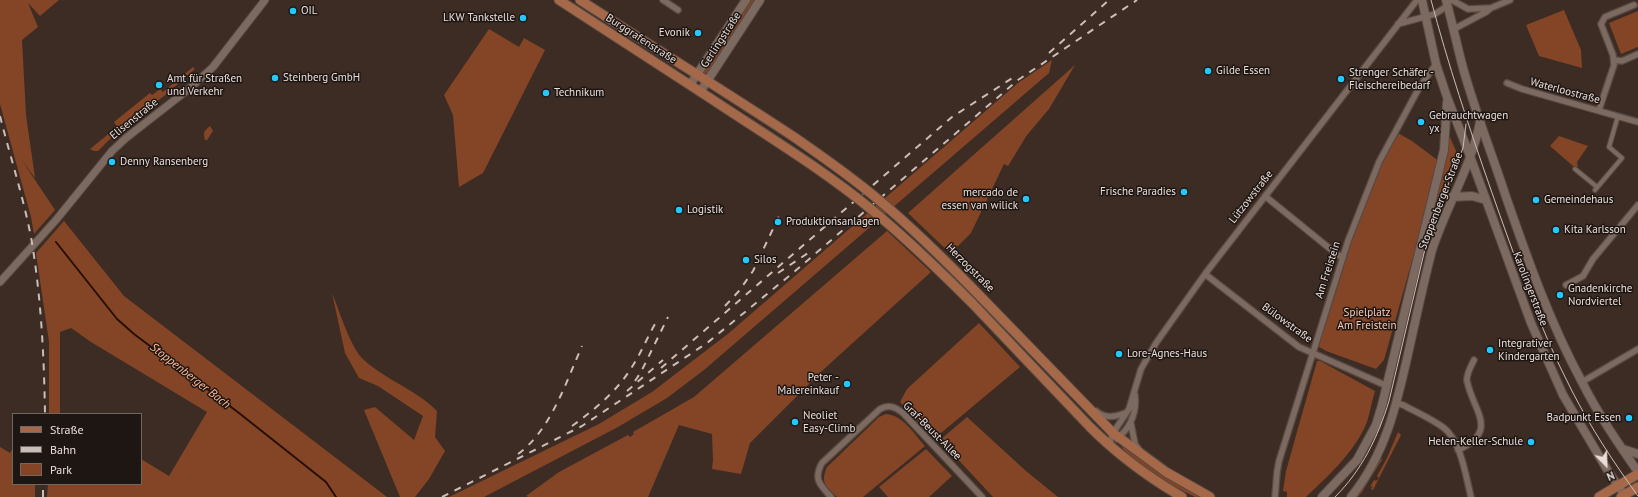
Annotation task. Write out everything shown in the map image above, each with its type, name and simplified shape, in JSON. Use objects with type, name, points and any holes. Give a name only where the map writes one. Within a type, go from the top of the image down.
[{"type":"main road","name":"Burggrafenstraße","points":[[559,0],[690,85]]},
{"type":"main road","name":"Burggrafenstraße","points":[[580,0],[697,75]]},
{"type":"main road","name":"Gerlingstraße","points":[[690,85],[746,0]]},
{"type":"main road","name":"Gerlingstraße","points":[[700,92],[760,0]]},
{"type":"main road","name":"Stoppenberger Straße","points":[[1422,0],[1436,64],[1457,122]]},
{"type":"main road","name":"Stoppenberger Straße","points":[[1351,497],[1368,474],[1377,457],[1390,424],[1432,250],[1452,197],[1477,138],[1480,121],[1463,67],[1448,2]]},
{"type":"main road","name":"Herzogstraße","points":[[697,75],[719,87],[794,137],[862,186],[907,224],[980,296],[1074,395],[1115,435],[1166,472],[1210,497]]},
{"type":"main road","name":"Herzogstraße","points":[[690,85],[816,168],[871,209],[927,258],[972,302],[1090,428],[1150,478],[1182,497]]},
{"type":"main road","name":"Stoppenberger Straße","points":[[1322,497],[1349,470],[1364,449],[1376,425],[1388,386],[1444,150],[1448,100]]},
{"type":"main road","name":"Karolingerstraße","points":[[1480,121],[1534,275],[1565,348],[1582,382],[1638,473]]},
{"type":"main road","name":"Karolingerstraße","points":[[1457,122],[1513,278],[1545,357],[1573,413],[1624,496]]},
{"type":"main road","points":[[1452,197],[1472,196],[1486,200]]},
{"type":"main road","points":[[1623,449],[1638,454]]},
{"type":"main road","points":[[1599,497],[1638,473]]},
{"type":"main road","points":[[1624,496],[1638,487]]},
{"type":"street","name":"Elisenstraße","points":[[0,282],[56,220],[112,151],[126,138],[190,88],[213,67],[265,0]]},
{"type":"street","points":[[663,0],[678,10]]},
{"type":"street","name":"Lützowstraße","points":[[1109,445],[1124,418],[1125,413],[1129,409],[1141,369],[1148,354],[1205,274],[1417,0]]},
{"type":"street","points":[[1454,29],[1491,8],[1510,0]]},
{"type":"street","points":[[1398,24],[1435,14],[1448,2],[1468,9],[1491,8]]},
{"type":"street","points":[[1599,110],[1614,65],[1614,60],[1601,24],[1602,20],[1605,17],[1634,5]]},
{"type":"street","points":[[1614,60],[1622,61],[1638,54]]},
{"type":"street","name":"Am Freistein","points":[[1275,497],[1279,461],[1348,241],[1379,162],[1419,88],[1436,64]]},
{"type":"street","name":"Waterloostraße","points":[[1507,83],[1522,89],[1638,122]]},
{"type":"street","points":[[1574,169],[1596,189],[1622,158],[1609,147],[1618,116]]},
{"type":"street","points":[[1265,196],[1343,258]]},
{"type":"street","points":[[1566,285],[1583,276],[1593,259],[1638,205]]},
{"type":"street","name":"Bülowstraße","points":[[1205,274],[1299,347],[1388,386]]},
{"type":"street","points":[[1582,382],[1638,349]]},
{"type":"street","points":[[1458,450],[1475,440],[1480,433],[1481,424],[1467,380],[1474,360]]},
{"type":"street","name":"Lützowstraße","points":[[1115,435],[1130,424],[1136,404],[1135,391]]},
{"type":"street","points":[[1074,395],[1084,398],[1099,414],[1103,416],[1115,417],[1125,413]]},
{"type":"street","points":[[1396,403],[1403,405],[1444,428],[1455,440],[1471,497]]},
{"type":"street","name":"Graf-Beust-Allee","points":[[831,497],[821,486],[818,480],[818,471],[822,463],[880,409],[890,406],[895,407],[903,413],[982,497]]},
{"type":"street","points":[[1130,424],[1135,444],[1142,454]]},
{"type":"green space","points":[[0,0],[59,0],[40,16],[28,3],[38,27],[22,40],[26,115],[35,178],[21,159],[55,210],[34,234],[31,217],[0,104]]},
{"type":"green space","points":[[747,0],[760,0],[708,81],[697,75]]},
{"type":"green space","points":[[1564,10],[1581,50],[1582,68],[1539,56],[1526,25]]},
{"type":"green space","points":[[1638,11],[1638,47],[1621,54],[1609,23]]},
{"type":"green space","points":[[489,29],[519,47],[524,38],[545,50],[483,173],[459,187],[453,115],[444,95]]},
{"type":"green space","points":[[1052,60],[1049,73],[704,370],[667,398],[618,427],[484,497],[449,497],[599,424],[652,392],[729,333],[1018,83]]},
{"type":"green space","points":[[1075,65],[1049,109],[1027,135],[1008,166],[1004,164],[971,233],[954,250],[956,254],[954,257],[908,213]]},
{"type":"green space","points":[[193,67],[195,69],[164,96],[120,129],[98,151],[90,149],[117,127],[114,122],[150,93],[152,95],[160,89],[163,92]]},
{"type":"green space","points":[[210,126],[213,131],[207,140],[205,140],[204,132]]},
{"type":"green space","name":"Spielplatz Am Freistein","points":[[1396,132],[1412,141],[1440,162],[1384,360],[1376,369],[1326,351],[1316,345],[1361,209],[1383,157]]},
{"type":"green space","points":[[1559,136],[1588,146],[1577,162],[1578,167],[1573,166],[1550,146]]},
{"type":"green space","points":[[1450,137],[1458,156],[1432,216]]},
{"type":"green space","points":[[64,221],[124,296],[387,497],[47,497],[48,485],[142,485],[142,460],[169,476],[207,412],[91,342],[71,328],[60,332],[60,413],[49,413],[49,342],[36,253]]},
{"type":"green space","points":[[887,231],[931,272],[824,369],[750,443],[741,474],[712,469],[712,434],[679,425],[648,497],[526,496],[559,472],[628,435],[630,437],[634,434],[633,432],[694,397]]},
{"type":"green space","points":[[332,293],[350,338],[359,355],[373,367],[428,403],[437,411],[435,437],[445,451],[429,479],[415,497],[400,497],[364,410],[375,407],[414,440],[423,416],[378,386],[359,378],[345,353]]},
{"type":"green space","points":[[979,323],[1020,367],[935,438],[900,402],[907,389]]},
{"type":"green space","points":[[1317,361],[1320,361],[1375,391],[1367,422],[1362,433],[1341,462],[1306,497],[1287,497],[1287,492],[1283,491],[1286,471]]},
{"type":"green space","points":[[886,414],[892,415],[903,421],[925,446],[863,497],[837,497],[824,481],[827,467],[879,417]]},
{"type":"green space","points":[[967,417],[1026,471],[1058,497],[993,497],[940,440]]},
{"type":"green space","points":[[1398,432],[1401,435],[1373,490],[1371,489],[1373,486],[1370,487],[1374,480],[1376,481],[1379,478],[1377,476],[1387,458]]},
{"type":"green space","points":[[1121,445],[1159,473],[1202,497],[1195,497],[1143,468],[1126,453]]},
{"type":"green space","points":[[0,447],[10,453],[12,450],[12,485],[35,485],[35,497],[0,497]]},
{"type":"green space","points":[[926,449],[952,476],[929,497],[888,497],[879,487]]},
{"type":"green space","points":[[1383,458],[1362,492],[1358,497],[1356,497],[1380,460]]},
{"type":"waterway","name":"Stoppenberger Bach","points":[[56,242],[117,319],[134,334],[239,413],[326,482],[336,497]]},
{"type":"tram line","points":[[1431,0],[1475,143],[1509,241],[1538,317],[1579,405],[1603,445],[1638,496]]},
{"type":"tram line","points":[[1335,497],[1345,487],[1361,464],[1374,440],[1385,414],[1429,232],[1463,148],[1466,124]]},
{"type":"railway","points":[[1049,53],[1109,0]]},
{"type":"railway","points":[[442,497],[582,426],[707,343],[794,272],[1018,80],[1137,0]]},
{"type":"railway","points":[[661,368],[952,117],[1014,77]]},
{"type":"railway","points":[[0,116],[31,237],[41,325],[45,413]]},
{"type":"railway","points":[[725,306],[739,291],[753,271],[781,212]]},
{"type":"railway","points":[[778,273],[808,253]]},
{"type":"railway","points":[[635,381],[641,372],[668,317]]},
{"type":"railway","points":[[572,426],[604,401],[618,386],[638,358],[658,319]]},
{"type":"railway","points":[[518,454],[530,444],[549,419],[582,346]]},
{"type":"railway","points":[[627,391],[663,360]]},
{"type":"railway","points":[[43,485],[43,497]]},
{"type":"place","name":"OIL","points":[[293,11]]},
{"type":"place","name":"LKW Tankstelle","points":[[523,18]]},
{"type":"place","name":"Evonik","points":[[698,33]]},
{"type":"place","name":"Gilde Essen","points":[[1208,71]]},
{"type":"place","name":"Steinberg GmbH","points":[[275,78]]},
{"type":"place","name":"Strenger Schäfer - Fleischereibedarf","points":[[1341,79]]},
{"type":"place","name":"Amt für Straßen und Verkehr","points":[[159,85]]},
{"type":"place","name":"Technikum","points":[[546,93]]},
{"type":"place","name":"Gebrauchtwagen yx","points":[[1421,122]]},
{"type":"place","name":"Denny Ransenberg","points":[[112,162]]},
{"type":"place","name":"Frische Paradies","points":[[1184,192]]},
{"type":"place","name":"mercado de essen van wilick","points":[[1026,199]]},
{"type":"place","name":"Gemeindehaus","points":[[1536,200]]},
{"type":"place","name":"Logistik","points":[[679,210]]},
{"type":"place","name":"Produktionsanlagen","points":[[778,222]]},
{"type":"place","name":"Kita Karlsson","points":[[1556,230]]},
{"type":"place","name":"Silos","points":[[746,260]]},
{"type":"place","name":"Gnadenkirche Nordviertel","points":[[1560,295]]},
{"type":"place","name":"Integrativer Kindergarten","points":[[1490,350]]},
{"type":"place","name":"Lore-Agnes-Haus","points":[[1119,354]]},
{"type":"place","name":"Peter - Malereinkauf","points":[[847,384]]},
{"type":"place","name":"Badpunkt Essen","points":[[1629,418]]},
{"type":"place","name":"Neoliet Easy-Climb","points":[[795,422]]},
{"type":"place","name":"Helen-Keller-Schule","points":[[1531,442]]}]
